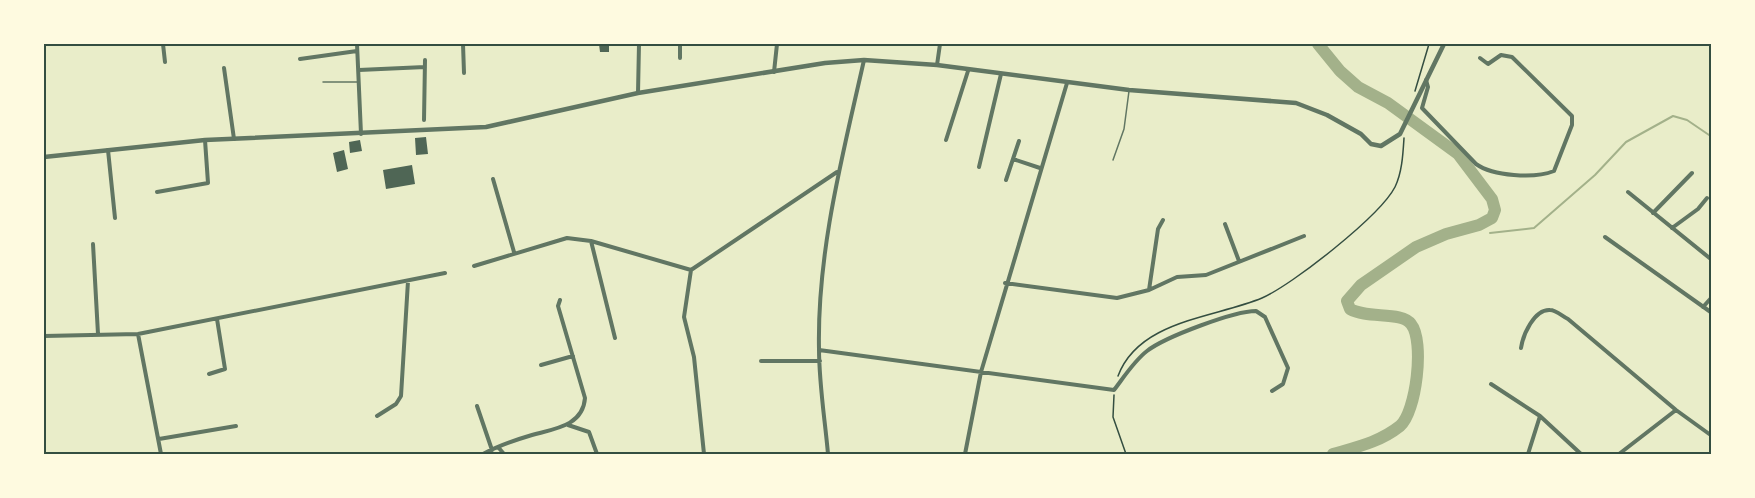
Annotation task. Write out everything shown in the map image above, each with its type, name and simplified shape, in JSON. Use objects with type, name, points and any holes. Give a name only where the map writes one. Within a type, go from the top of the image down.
[{"type":"street","points":[[163,44],[165,62]]},
{"type":"street","points":[[357,44],[361,134]]},
{"type":"street","points":[[462,44],[464,73]]},
{"type":"street","points":[[638,93],[639,44]]},
{"type":"street","points":[[680,44],[680,58]]},
{"type":"street","points":[[774,72],[777,44]]},
{"type":"street","points":[[937,65],[940,44]]},
{"type":"street","points":[[44,157],[205,140],[486,127],[638,93],[864,60],[937,65],[968,71],[1129,90],[1296,104],[1327,115],[1375,146],[1392,141],[1402,129],[1444,44]]},
{"type":"street","points":[[300,59],[357,51]]},
{"type":"street","points":[[1426,80],[1428,87],[1422,108],[1476,164],[1487,172],[1508,172],[1521,176],[1554,171],[1572,125],[1572,116],[1512,57],[1501,55],[1488,64],[1480,58]]},
{"type":"street","points":[[424,120],[425,60]]},
{"type":"street","points":[[828,454],[819,350],[822,290],[838,172],[864,60]]},
{"type":"street","points":[[359,70],[425,67]]},
{"type":"street","points":[[224,68],[234,139]]},
{"type":"street","points":[[946,140],[968,71]]},
{"type":"street","points":[[979,167],[1001,75]]},
{"type":"street","points":[[965,454],[981,372],[1005,283],[1067,83]]},
{"type":"street","points":[[157,192],[208,183],[205,140]]},
{"type":"street","points":[[1006,180],[1019,141]]},
{"type":"street","points":[[108,150],[115,218]]},
{"type":"street","points":[[1013,159],[1040,168]]},
{"type":"street","points":[[704,454],[694,357],[684,317],[691,270],[838,172]]},
{"type":"street","points":[[1653,213],[1692,173]]},
{"type":"street","points":[[493,179],[514,252]]},
{"type":"street","points":[[1628,192],[1712,260]]},
{"type":"street","points":[[1672,228],[1698,209],[1707,198]]},
{"type":"street","points":[[1149,290],[1158,229],[1163,220]]},
{"type":"street","points":[[1225,224],[1239,261]]},
{"type":"street","points":[[1005,283],[1117,298],[1149,290],[1177,277],[1206,275],[1304,236]]},
{"type":"street","points":[[1605,237],[1712,313]]},
{"type":"street","points":[[474,266],[514,252],[567,238],[591,241],[691,270]]},
{"type":"street","points":[[591,241],[615,338]]},
{"type":"street","points":[[93,244],[98,334]]},
{"type":"street","points":[[44,336],[138,334],[445,273]]},
{"type":"street","points":[[377,416],[396,404],[401,396],[408,281]]},
{"type":"street","points":[[1703,307],[1712,297]]},
{"type":"street","points":[[483,454],[568,425],[584,407],[585,398],[558,306],[560,300]]},
{"type":"street","points":[[1521,348],[1534,319],[1546,310],[1552,310],[1568,319],[1676,410],[1712,436]]},
{"type":"street","points":[[819,350],[1114,390],[1141,356],[1158,344],[1225,318],[1256,311],[1265,317],[1288,368],[1283,384],[1272,391]]},
{"type":"street","points":[[209,374],[225,369],[217,319]]},
{"type":"street","points":[[138,334],[161,454]]},
{"type":"street","points":[[541,365],[573,356]]},
{"type":"street","points":[[761,361],[820,361]]},
{"type":"street","points":[[1491,384],[1540,416],[1581,454]]},
{"type":"street","points":[[477,406],[492,450]]},
{"type":"street","points":[[1619,454],[1676,410]]},
{"type":"street","points":[[1528,454],[1540,416]]},
{"type":"street","points":[[568,425],[589,432],[597,454]]},
{"type":"street","points":[[159,439],[236,426]]},
{"type":"street","points":[[498,447],[504,454]]},
{"type":"lane","points":[[322,82],[360,82]]},
{"type":"lane","points":[[1113,160],[1124,129],[1129,90]]},
{"type":"path","points":[[1414,102],[1416,81],[1429,44]]},
{"type":"path","points":[[1117,378],[1134,351],[1156,335],[1278,290],[1333,248],[1376,210],[1395,187],[1404,138],[1402,129]]},
{"type":"path","points":[[1114,390],[1113,417],[1126,454]]},
{"type":"building","points":[[599,44],[609,44],[609,52],[600,52]]},
{"type":"building","points":[[426,137],[428,154],[416,155],[415,138]]},
{"type":"building","points":[[360,140],[362,151],[350,153],[349,142]]},
{"type":"building","points":[[344,150],[348,169],[337,172],[333,153]]},
{"type":"building","points":[[412,165],[415,184],[386,189],[383,170]]},
{"type":"waterway","points":[[1318,44],[1340,71],[1358,87],[1388,103],[1458,154],[1492,199],[1495,210],[1492,218],[1479,225],[1446,234],[1416,247],[1361,285],[1347,301],[1350,309],[1357,312],[1392,316],[1411,324],[1417,345],[1417,376],[1406,419],[1400,426],[1376,440],[1333,454]]},
{"type":"waterway","points":[[1490,233],[1534,228],[1595,175],[1626,142],[1673,116],[1687,120],[1712,137]]}]
